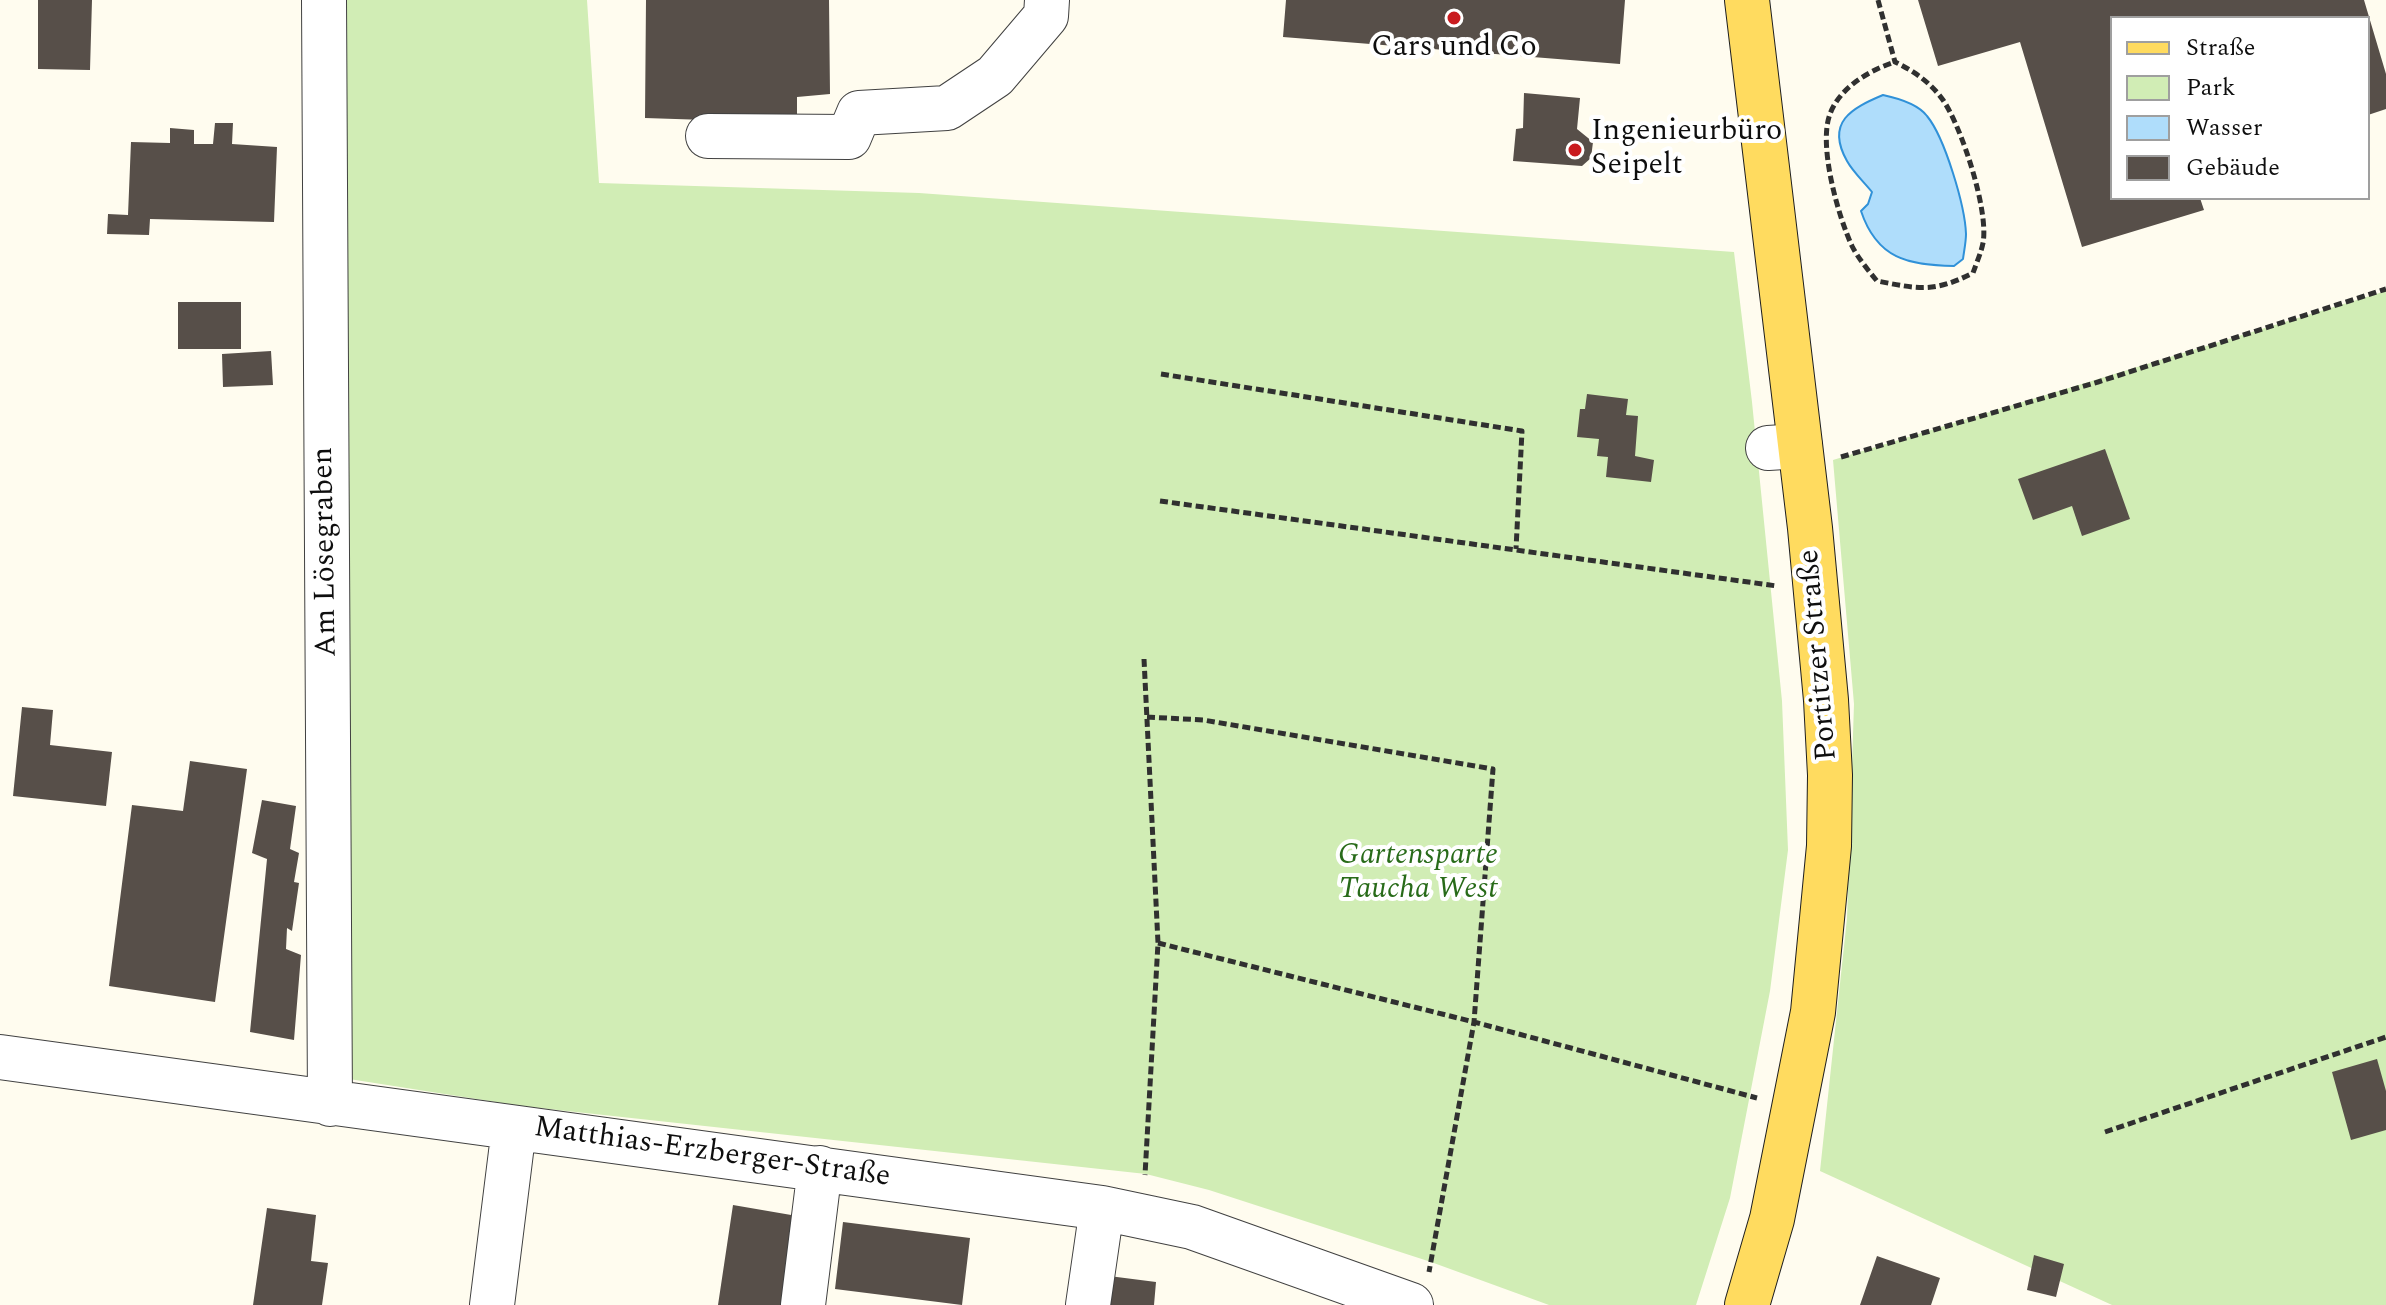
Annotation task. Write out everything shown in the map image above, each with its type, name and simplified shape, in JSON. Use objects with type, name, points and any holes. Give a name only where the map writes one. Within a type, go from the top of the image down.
[{"type":"main road","name":"Portitzer Straße","points":[[1747,0],[1790,455],[1826,700],[1830,775],[1829,846],[1813,1012],[1772,1219],[1747,1305]]},
{"type":"street","name":"Am Lösegraben","points":[[324,0],[330,1104]]},
{"type":"street","points":[[708,136],[849,137],[859,113],[947,108],[995,76],[1046,16],[1047,0]]},
{"type":"street","name":"Matthias-Erzberger-Straße","points":[[0,1057],[1102,1208],[1192,1227],[1420,1292]]},
{"type":"street","points":[[492,1305],[514,1128]]},
{"type":"street","points":[[803,1305],[820,1168]]},
{"type":"street","points":[[1088,1305],[1102,1208]]},
{"type":"path","points":[[1878,0],[1895,62]]},
{"type":"path","points":[[1895,62],[1916,71],[1944,101],[1963,144],[1982,207],[1983,242],[1973,273],[1945,287],[1917,289],[1877,281],[1853,249],[1838,210],[1825,136],[1830,113],[1844,91],[1876,68],[1895,62]]},
{"type":"path","points":[[1790,455],[1870,448],[2098,382],[2386,289]]},
{"type":"path","points":[[1161,374],[1522,431],[1516,549]]},
{"type":"path","points":[[1160,501],[1784,587]]},
{"type":"path","points":[[1144,659],[1158,943],[1144,1184]]},
{"type":"path","points":[[1147,717],[1203,720],[1493,769],[1474,1022],[1420,1292]]},
{"type":"path","points":[[1158,943],[1474,1022],[1762,1099]]},
{"type":"path","points":[[2105,1132],[2386,1037]]},
{"type":"green space","name":"Gartensparte Taucha West","points":[[322,0],[587,0],[599,183],[919,193],[1734,252],[1782,701],[1788,850],[1770,991],[1730,1198],[1696,1305],[1549,1305],[1431,1262],[1209,1190],[1146,1174],[521,1106],[330,1076]]},
{"type":"green space","points":[[2386,291],[2386,1305],[2112,1305],[1820,1171],[1847,918],[1854,704],[1833,460]]},
{"type":"water","points":[[1883,95],[1918,108],[1927,116],[1941,140],[1965,222],[1963,259],[1954,266],[1922,264],[1896,256],[1876,240],[1861,211],[1868,204],[1872,192],[1847,161],[1839,136],[1845,118],[1852,111]]},
{"type":"building","points":[[38,0],[92,0],[90,70],[38,69]]},
{"type":"building","points":[[646,0],[829,0],[830,94],[797,97],[797,123],[645,118]]},
{"type":"building","name":"Cars und Co","points":[[1286,0],[1625,0],[1620,64],[1283,37]]},
{"type":"building","points":[[1918,0],[2364,0],[2369,16],[2110,16],[2110,200],[2201,200],[2204,210],[2082,247],[2020,42],[1938,66]]},
{"type":"building","points":[[2370,20],[2386,74],[2386,109],[2370,114]]},
{"type":"building","points":[[1524,93],[1580,98],[1577,129],[1593,142],[1591,158],[1582,166],[1513,161],[1516,129],[1523,128]]},
{"type":"building","points":[[215,123],[233,123],[232,144],[277,147],[274,222],[150,219],[149,235],[107,234],[108,214],[128,215],[131,142],[170,143],[170,128],[194,130],[194,144],[213,144]]},
{"type":"building","points":[[178,302],[241,302],[241,349],[178,349]]},
{"type":"building","points":[[271,351],[273,385],[223,387],[222,354]]},
{"type":"building","points":[[1587,394],[1628,399],[1626,415],[1638,416],[1635,456],[1654,460],[1651,482],[1606,477],[1608,457],[1597,456],[1599,439],[1577,437],[1580,409],[1585,409]]},
{"type":"building","points":[[2105,449],[2130,519],[2082,536],[2072,506],[2033,520],[2018,479]]},
{"type":"building","points":[[22,707],[53,710],[50,745],[112,752],[106,806],[13,796]]},
{"type":"building","points":[[190,761],[247,769],[215,1002],[109,986],[132,805],[183,811]]},
{"type":"building","points":[[262,800],[296,806],[290,849],[299,853],[294,882],[299,883],[292,931],[287,928],[286,949],[301,955],[294,1040],[250,1032],[267,859],[252,853]]},
{"type":"building","points":[[2377,1059],[2386,1091],[2386,1130],[2351,1140],[2332,1072]]},
{"type":"building","points":[[733,1205],[797,1216],[785,1305],[718,1305]]},
{"type":"building","points":[[267,1208],[316,1215],[311,1261],[328,1263],[322,1305],[253,1305]]},
{"type":"building","points":[[843,1222],[970,1238],[962,1305],[835,1289]]},
{"type":"building","points":[[2034,1255],[2064,1264],[2056,1297],[2027,1290]]},
{"type":"building","points":[[1877,1256],[1940,1278],[1931,1305],[1860,1305]]},
{"type":"building","points":[[1109,1276],[1156,1282],[1154,1305],[1105,1305]]},
{"type":"place","name":"Cars und Co","points":[[1454,18]]},
{"type":"place","name":"Ingenieurbüro Seipelt","points":[[1575,150]]}]
